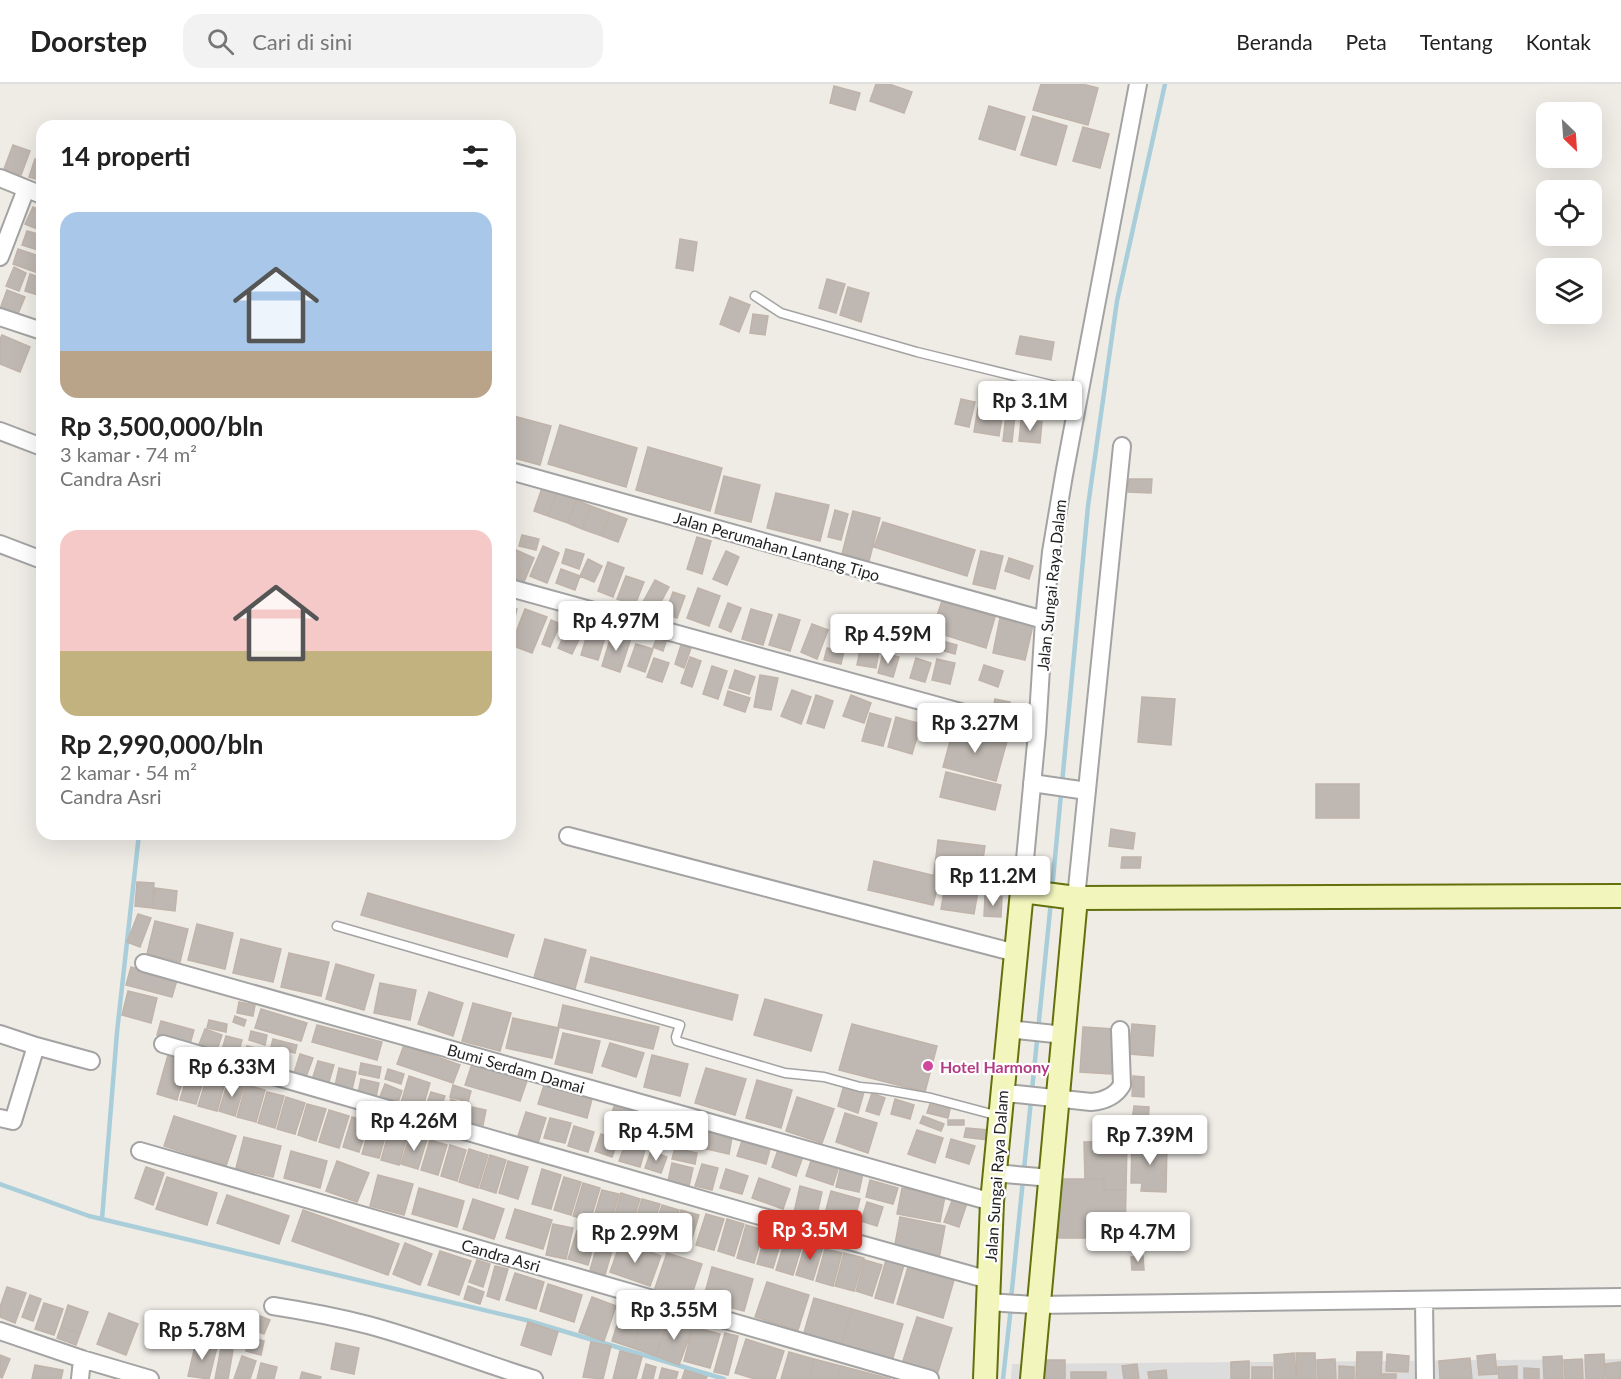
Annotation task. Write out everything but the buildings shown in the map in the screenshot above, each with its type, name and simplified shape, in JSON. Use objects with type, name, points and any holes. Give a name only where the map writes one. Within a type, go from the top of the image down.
[{"type":"street","name":"Jalan Sungai Raya Dalam","points":[[985,1379],[992,1295],[992,1202],[1002,1174],[1006,1102],[1016,1030],[1016,953],[1028,892],[1037,784],[1037,733],[1044,620],[1051,552],[1137,84]]},
{"type":"street","points":[[0,178],[36,193]]},
{"type":"street","points":[[0,257],[26,189]]},
{"type":"street","points":[[0,317],[36,329]]},
{"type":"street","points":[[0,430],[36,445]]},
{"type":"street","points":[[1032,1379],[1046,1178],[1061,1035],[1069,897],[1084,790],[1122,446]]},
{"type":"street","name":"Jalan Perumahan Lantang Tipo","points":[[516,473],[1044,620]]},
{"type":"street","points":[[0,544],[36,558]]},
{"type":"street","points":[[516,590],[1037,733]]},
{"type":"street","points":[[1037,784],[1084,790]]},
{"type":"street","points":[[568,836],[1016,953]]},
{"type":"street","points":[[1028,892],[1069,897],[1621,896]]},
{"type":"street","name":"Bumi Serdam Damai","points":[[144,963],[992,1202]]},
{"type":"street","points":[[1016,1030],[1061,1035]]},
{"type":"street","points":[[1006,1102],[1054,1098],[1101,1101],[1118,1092],[1122,1085],[1120,1030]]},
{"type":"street","points":[[0,1034],[91,1061]]},
{"type":"street","points":[[163,1044],[756,1215],[992,1295],[1037,1304],[1621,1297]]},
{"type":"street","points":[[0,1118],[13,1121],[36,1046]]},
{"type":"street","name":"Candra Asri","points":[[141,1151],[930,1379]]},
{"type":"street","points":[[1002,1174],[1046,1178]]},
{"type":"street","points":[[1424,1300],[1425,1379]]},
{"type":"street","points":[[273,1306],[370,1326],[534,1379]]},
{"type":"street","points":[[0,1331],[150,1379]]},
{"type":"street","points":[[80,1379],[82,1359]]},
{"type":"lane","points":[[755,296],[781,313],[916,352],[1080,392]]},
{"type":"lane","points":[[337,926],[680,1025],[677,1041],[785,1073],[824,1077],[860,1087],[931,1098],[1006,1102]]},
{"type":"shaded area","points":[[1621,1359],[1621,1379],[1011,1379],[1012,1364]]},
{"type":"waterway","points":[[1052,890],[1088,506],[1117,301],[1165,84]]},
{"type":"waterway","points":[[102,1219],[117,1032],[138,840]]},
{"type":"waterway","points":[[1011,1299],[1051,901]]},
{"type":"waterway","points":[[0,1184],[89,1216],[526,1320],[724,1379]]},
{"type":"waterway","points":[[1003,1379],[1011,1307]]},
{"type":"place","name":"Hotel Harmony","points":[[928,1066]]}]
